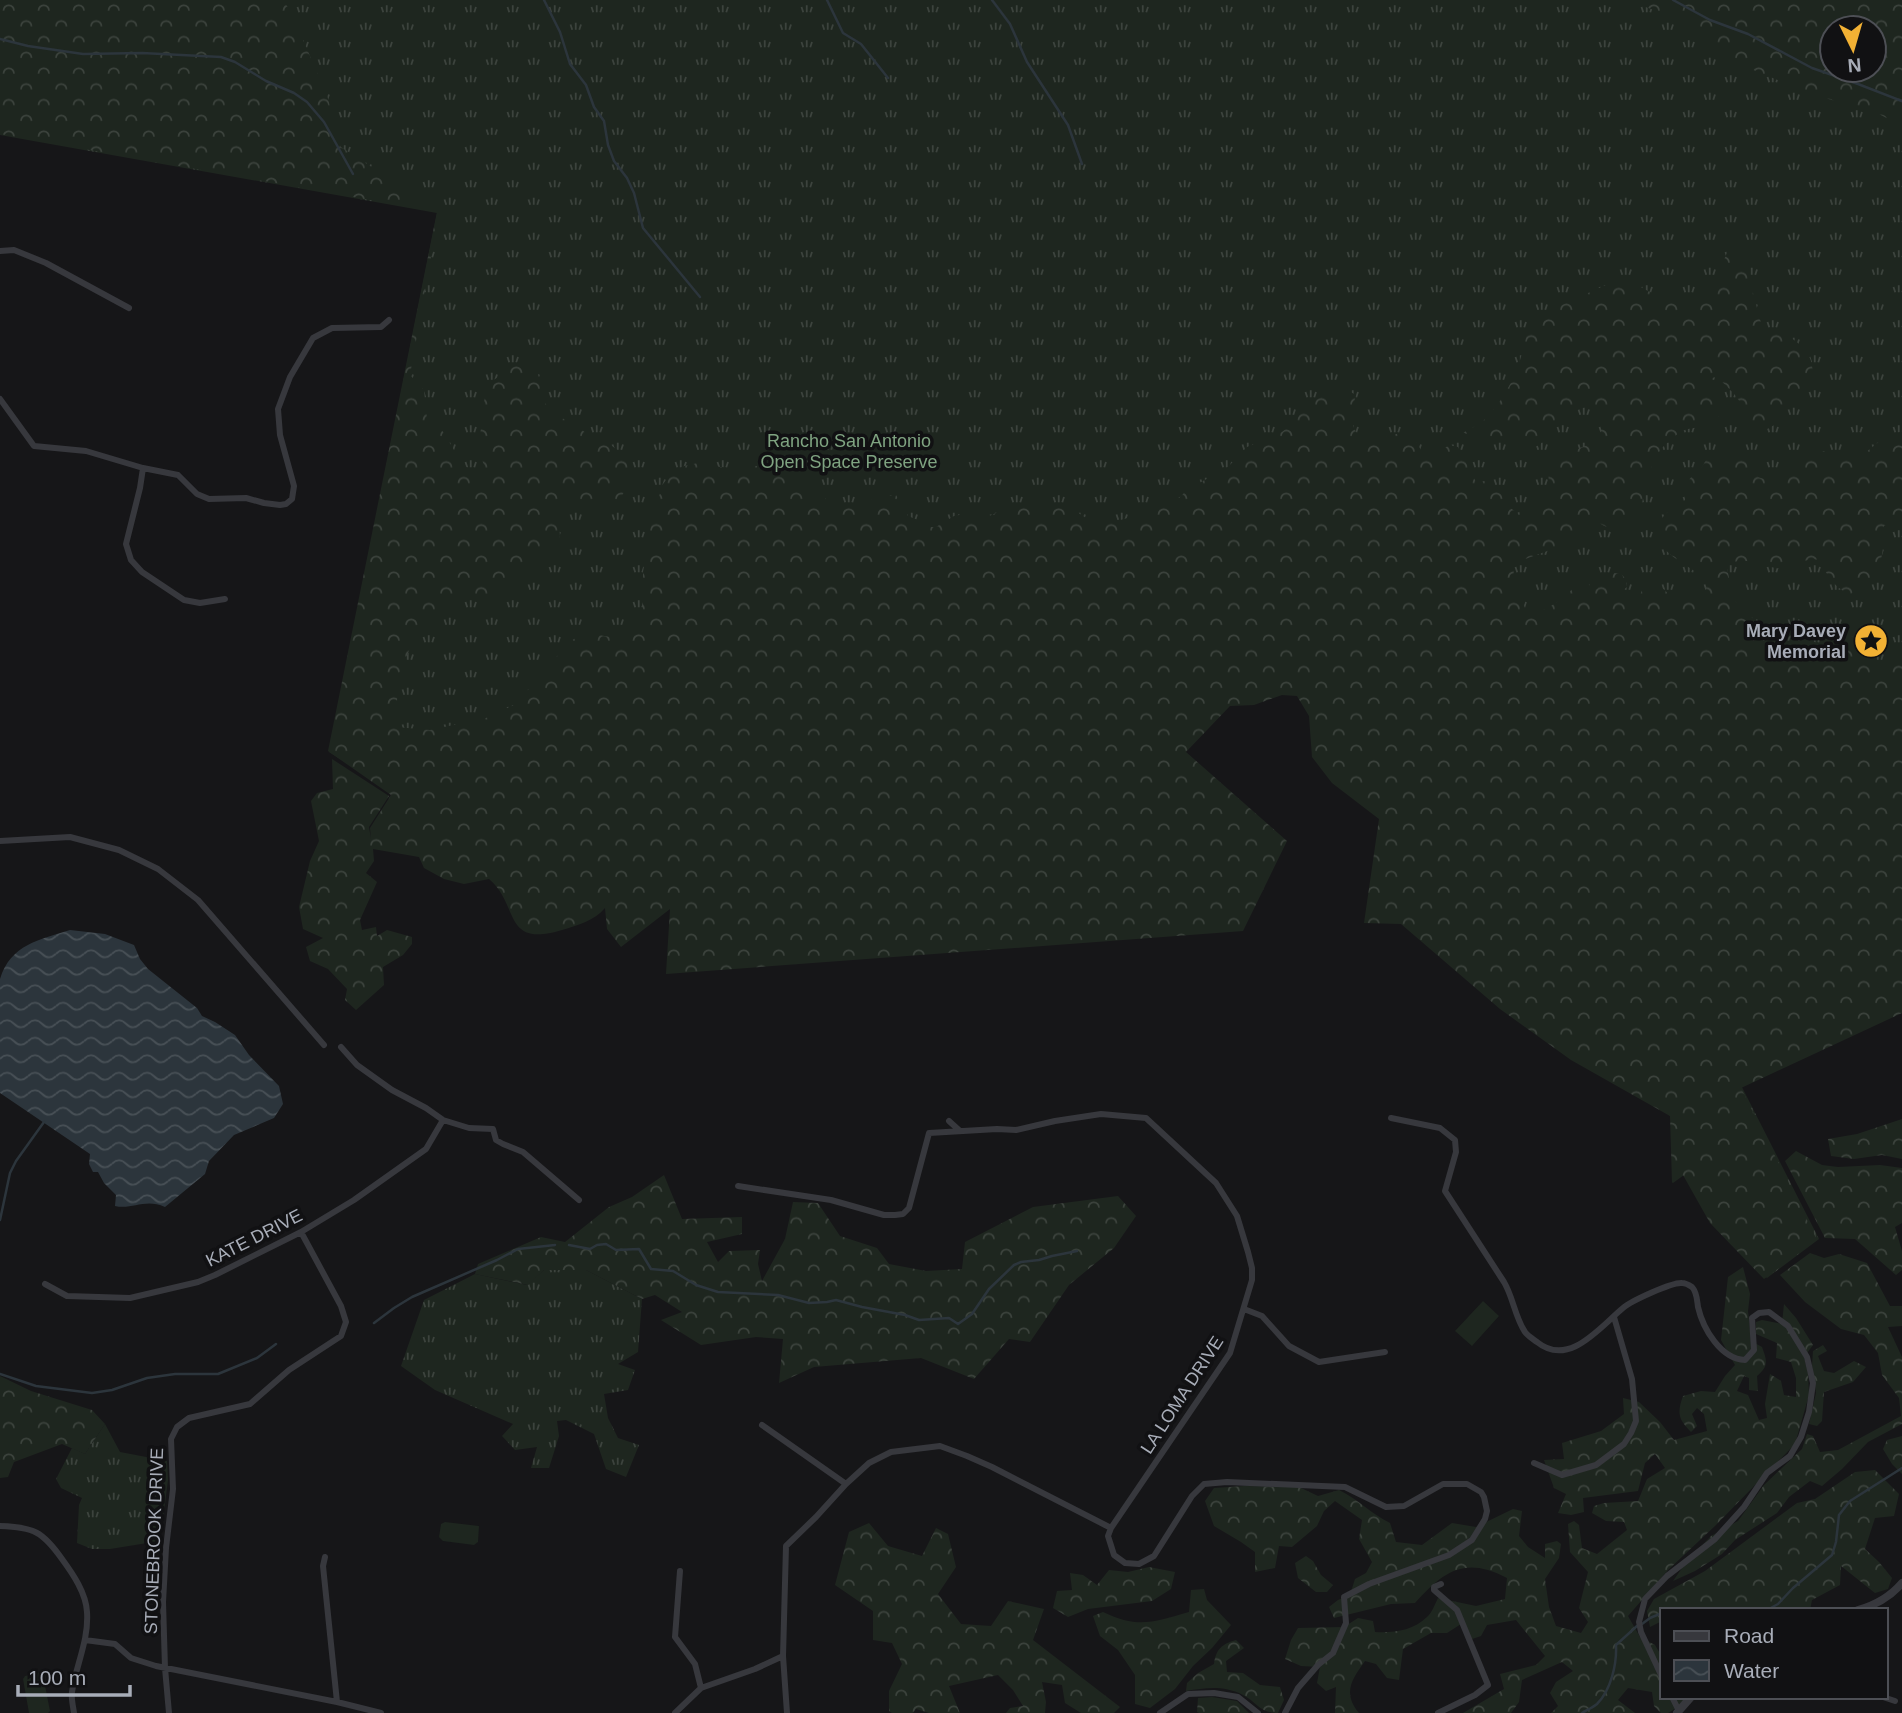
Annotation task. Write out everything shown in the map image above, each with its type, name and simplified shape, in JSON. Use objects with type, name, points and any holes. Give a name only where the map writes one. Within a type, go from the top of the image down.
[{"type":"street","points":[[0,251],[14,250],[46,263],[129,308]]},
{"type":"street","points":[[0,399],[34,446],[86,451],[178,475],[197,494],[209,499],[246,498],[264,503],[286,504],[292,499],[295,486],[280,435],[278,409],[290,377],[313,338],[332,328],[381,327],[389,320]]},
{"type":"street","points":[[143,468],[126,544],[131,560],[142,572],[184,600],[200,603],[225,599]]},
{"type":"street","points":[[0,841],[70,837],[119,850],[158,869],[198,900],[324,1045]]},
{"type":"street","points":[[341,1047],[357,1065],[392,1090],[443,1120],[469,1128],[494,1129],[496,1140],[523,1152],[579,1200]]},
{"type":"street","name":"LA LOMA DRIVE","points":[[738,1186],[831,1200],[895,1216],[909,1208],[929,1133],[1016,1130],[1101,1114],[1146,1118],[1216,1183],[1237,1216],[1252,1268],[1250,1291],[1230,1353],[1111,1528]]},
{"type":"street","points":[[1391,1118],[1440,1129],[1455,1140],[1456,1152],[1445,1191],[1511,1294],[1525,1332],[1542,1346],[1554,1351],[1578,1346],[1624,1307],[1645,1296],[1686,1283],[1696,1294],[1707,1332],[1727,1354],[1745,1360],[1754,1350],[1752,1318],[1759,1313],[1769,1312],[1788,1326],[1807,1357],[1813,1383],[1809,1412],[1801,1437],[1790,1456],[1768,1473],[1744,1507],[1715,1539],[1667,1576],[1645,1599],[1639,1622],[1641,1632],[1660,1673]]},
{"type":"street","name":"KATE DRIVE","points":[[45,1284],[68,1296],[130,1298],[198,1282],[215,1275],[301,1232],[354,1200],[426,1149],[443,1120]]},
{"type":"street","points":[[949,1121],[960,1131]]},
{"type":"street","name":"STONEBROOK DRIVE","points":[[169,1713],[164,1668],[163,1602],[173,1489],[172,1439],[177,1427],[189,1418],[250,1404],[289,1370],[341,1336],[346,1322],[341,1306],[301,1232]]},
{"type":"street","points":[[1244,1309],[1262,1316],[1289,1346],[1319,1362],[1385,1352]]},
{"type":"street","points":[[1534,1463],[1562,1475],[1596,1465],[1624,1444],[1631,1433],[1636,1421],[1632,1379],[1614,1317]]},
{"type":"street","points":[[762,1425],[846,1484]]},
{"type":"street","points":[[787,1713],[783,1656],[786,1546],[869,1463],[891,1452],[940,1446],[992,1467],[1111,1528],[1108,1536],[1114,1555],[1125,1563],[1139,1564],[1154,1556],[1192,1496],[1204,1484],[1291,1483],[1345,1487],[1386,1507],[1404,1506],[1443,1484],[1467,1484],[1480,1492],[1487,1511],[1472,1540],[1449,1555],[1369,1584],[1344,1597],[1346,1623],[1333,1653],[1318,1665],[1298,1688],[1285,1713]]},
{"type":"street","points":[[0,1526],[34,1530],[51,1545],[69,1569],[84,1597],[87,1612],[85,1640],[72,1694],[74,1713]]},
{"type":"street","points":[[325,1557],[323,1566],[337,1702]]},
{"type":"street","points":[[680,1571],[675,1637],[695,1664],[701,1688]]},
{"type":"street","points":[[1864,1608],[1881,1602],[1902,1583]]},
{"type":"street","points":[[1438,1713],[1475,1695],[1488,1685],[1457,1610],[1434,1590],[1434,1587],[1441,1584]]},
{"type":"street","points":[[85,1640],[115,1644],[131,1658],[164,1668],[382,1713]]},
{"type":"street","points":[[675,1713],[701,1688],[783,1656]]},
{"type":"street","points":[[1160,1713],[1188,1694],[1214,1693],[1238,1697],[1258,1713]]},
{"type":"street","points":[[1888,1699],[1895,1701]]},
{"type":"green space","name":"Rancho San Antonio Open Space Preserve","points":[[0,0],[1902,0],[1902,871],[1645,896],[1819,1239],[1767,1278],[1712,1224],[1684,1175],[1673,1183],[1671,1117],[1383,818],[1313,709],[1299,694],[1283,692],[1230,704],[675,904],[606,907],[501,885],[396,795],[329,752],[437,213],[0,135]]},
{"type":"green space","points":[[0,0],[281,0],[289,8],[327,95],[341,147],[439,211],[410,375],[424,390],[427,419],[441,430],[473,476],[486,472],[481,456],[480,436],[486,386],[524,357],[537,372],[545,393],[545,403],[551,412],[627,457],[635,473],[620,499],[606,504],[566,506],[558,513],[560,536],[554,550],[497,591],[424,616],[398,676],[396,727],[430,730],[486,718],[516,704],[570,641],[587,633],[616,638],[635,632],[643,616],[643,572],[652,518],[663,484],[672,473],[684,466],[698,463],[737,470],[767,466],[779,472],[797,475],[838,508],[896,495],[908,516],[929,527],[936,527],[954,516],[964,514],[987,517],[1031,500],[1050,507],[1071,508],[1092,522],[1115,522],[1174,503],[1188,489],[1227,468],[1247,447],[1282,432],[1296,420],[1306,404],[1330,393],[1347,390],[1356,395],[1352,418],[1354,428],[1361,439],[1374,440],[1404,432],[1416,441],[1423,454],[1433,457],[1449,445],[1458,447],[1476,482],[1485,481],[1500,488],[1508,506],[1517,513],[1539,503],[1548,494],[1549,470],[1553,462],[1592,442],[1602,429],[1601,414],[1589,405],[1560,420],[1550,429],[1540,445],[1534,447],[1490,442],[1463,433],[1484,420],[1509,387],[1523,350],[1528,324],[1544,313],[1619,279],[1632,282],[1662,299],[1679,303],[1706,295],[1713,287],[1728,250],[1746,250],[1751,255],[1749,278],[1763,328],[1785,334],[1805,350],[1810,359],[1812,377],[1802,396],[1794,407],[1776,404],[1777,423],[1767,429],[1758,430],[1750,428],[1745,411],[1734,394],[1717,377],[1711,378],[1721,405],[1717,420],[1707,427],[1682,431],[1663,447],[1643,481],[1642,501],[1632,523],[1612,528],[1593,519],[1586,522],[1586,534],[1561,554],[1550,550],[1517,562],[1513,582],[1526,597],[1525,610],[1532,614],[1558,601],[1579,581],[1587,582],[1597,589],[1604,574],[1609,573],[1617,573],[1625,578],[1627,587],[1619,596],[1622,600],[1633,601],[1639,597],[1645,584],[1650,583],[1658,585],[1674,598],[1685,592],[1695,600],[1701,600],[1704,598],[1707,582],[1663,547],[1657,528],[1665,514],[1685,500],[1689,480],[1699,473],[1709,454],[1723,457],[1746,454],[1754,460],[1758,477],[1773,479],[1796,459],[1805,455],[1826,451],[1842,459],[1861,456],[1880,441],[1902,431],[1902,526],[1890,523],[1884,526],[1881,561],[1863,591],[1856,590],[1851,594],[1840,589],[1819,560],[1814,559],[1781,568],[1745,561],[1727,566],[1735,601],[1769,631],[1779,628],[1783,631],[1798,629],[1820,646],[1828,643],[1832,637],[1861,637],[1872,648],[1880,665],[1897,656],[1902,645],[1902,1013],[1741,1088],[1817,1240],[1764,1279],[1710,1223],[1683,1175],[1672,1183],[1670,1116],[1571,1060],[1500,1009],[1401,924],[1364,923],[1379,819],[1332,783],[1312,757],[1309,716],[1297,696],[1282,695],[1254,705],[1230,706],[1186,752],[1287,841],[1243,931],[666,974],[670,909],[621,947],[607,929],[605,908],[591,919],[562,930],[543,934],[530,933],[521,929],[499,889],[489,879],[464,884],[444,879],[424,868],[419,857],[373,849],[374,861],[366,873],[377,882],[360,920],[362,930],[376,927],[377,936],[387,930],[412,937],[412,944],[403,955],[383,967],[384,985],[356,1010],[345,1000],[347,989],[328,969],[310,961],[306,947],[323,938],[303,929],[299,907],[310,861],[319,841],[311,801],[317,793],[333,789],[332,759],[389,796],[369,827],[371,839],[370,828],[391,795],[328,751],[437,212],[0,134]]},
{"type":"green space","points":[[1626,0],[1902,0],[1902,126],[1875,112],[1814,95],[1751,69],[1665,14]]},
{"type":"green space","points":[[1902,1119],[1902,1159],[1882,1155],[1854,1159],[1831,1156],[1828,1139],[1857,1134]]},
{"type":"green space","points":[[1796,1151],[1822,1165],[1880,1165],[1902,1168],[1902,1223],[1895,1227],[1902,1251],[1902,1270],[1896,1275],[1855,1239],[1825,1238],[1785,1161]]},
{"type":"green space","points":[[664,1175],[682,1219],[742,1217],[742,1234],[707,1242],[718,1262],[729,1251],[760,1250],[758,1264],[762,1281],[785,1239],[793,1202],[818,1203],[840,1236],[877,1248],[889,1264],[926,1271],[962,1269],[965,1242],[1033,1207],[1118,1196],[1136,1216],[1114,1248],[1069,1285],[1030,1342],[1009,1339],[974,1379],[921,1358],[814,1367],[779,1383],[783,1339],[756,1337],[701,1345],[661,1320],[682,1312],[655,1295],[642,1299],[586,1270],[544,1270],[528,1285],[475,1274],[478,1264],[541,1237],[565,1242],[609,1207],[632,1197]]},
{"type":"green space","points":[[1810,1253],[1824,1258],[1839,1254],[1867,1263],[1890,1306],[1902,1306],[1902,1326],[1888,1327],[1902,1357],[1902,1424],[1868,1442],[1822,1486],[1810,1481],[1789,1497],[1777,1513],[1735,1540],[1722,1554],[1673,1581],[1687,1561],[1711,1536],[1738,1521],[1764,1485],[1802,1449],[1807,1434],[1813,1436],[1820,1452],[1838,1450],[1901,1416],[1899,1398],[1882,1375],[1878,1353],[1864,1335],[1841,1329],[1805,1302],[1780,1275]]},
{"type":"green space","points":[[1743,1267],[1750,1294],[1748,1311],[1751,1341],[1762,1347],[1766,1363],[1757,1376],[1758,1391],[1749,1390],[1749,1378],[1744,1376],[1737,1391],[1748,1395],[1759,1420],[1767,1418],[1765,1404],[1770,1374],[1781,1381],[1784,1395],[1796,1397],[1796,1378],[1791,1362],[1776,1358],[1777,1343],[1756,1334],[1756,1322],[1762,1320],[1782,1324],[1784,1304],[1813,1345],[1804,1357],[1809,1395],[1795,1444],[1668,1570],[1628,1616],[1640,1637],[1655,1645],[1660,1654],[1660,1699],[1686,1699],[1686,1702],[1668,1713],[1661,1713],[1654,1706],[1652,1692],[1628,1688],[1618,1700],[1635,1713],[1551,1713],[1558,1706],[1550,1693],[1556,1682],[1573,1671],[1562,1662],[1522,1680],[1519,1702],[1511,1713],[1463,1713],[1504,1689],[1500,1674],[1536,1665],[1545,1656],[1516,1620],[1487,1625],[1481,1636],[1472,1639],[1461,1624],[1447,1633],[1431,1633],[1403,1649],[1399,1680],[1387,1678],[1376,1664],[1365,1661],[1353,1680],[1350,1693],[1359,1713],[1335,1713],[1336,1687],[1326,1691],[1317,1683],[1320,1667],[1301,1666],[1285,1659],[1298,1628],[1344,1627],[1358,1618],[1373,1621],[1375,1632],[1402,1630],[1427,1617],[1438,1598],[1476,1606],[1505,1599],[1507,1578],[1479,1568],[1456,1570],[1436,1582],[1415,1603],[1391,1604],[1334,1618],[1329,1607],[1350,1595],[1355,1579],[1366,1573],[1372,1562],[1359,1539],[1362,1520],[1335,1501],[1324,1511],[1317,1526],[1292,1547],[1279,1546],[1275,1568],[1255,1572],[1255,1552],[1214,1526],[1205,1501],[1214,1488],[1299,1487],[1318,1496],[1339,1490],[1390,1523],[1396,1542],[1422,1545],[1452,1523],[1476,1527],[1513,1509],[1522,1511],[1519,1536],[1528,1547],[1545,1558],[1545,1544],[1557,1541],[1561,1544],[1559,1558],[1545,1579],[1549,1607],[1556,1626],[1581,1633],[1588,1622],[1579,1608],[1588,1572],[1570,1552],[1568,1524],[1574,1521],[1579,1525],[1582,1548],[1597,1554],[1627,1530],[1624,1522],[1606,1521],[1592,1513],[1594,1506],[1638,1501],[1647,1479],[1665,1468],[1655,1454],[1645,1463],[1638,1491],[1583,1498],[1584,1512],[1571,1515],[1558,1513],[1566,1494],[1554,1488],[1544,1460],[1564,1459],[1562,1443],[1601,1431],[1624,1414],[1623,1398],[1639,1402],[1674,1440],[1707,1431],[1704,1414],[1697,1408],[1692,1414],[1697,1426],[1691,1432],[1681,1419],[1680,1407],[1683,1396],[1701,1391],[1715,1392],[1735,1365],[1721,1340],[1728,1277]]},
{"type":"green space","points":[[544,1270],[586,1270],[642,1299],[638,1352],[618,1364],[635,1370],[628,1390],[604,1394],[608,1418],[618,1438],[639,1445],[626,1477],[606,1469],[594,1434],[566,1420],[557,1421],[559,1436],[549,1468],[531,1468],[537,1447],[515,1450],[502,1436],[513,1424],[435,1390],[401,1366],[424,1300],[475,1274],[527,1285]]},
{"type":"green space","points":[[1483,1301],[1499,1316],[1472,1346],[1455,1331]]},
{"type":"green space","points":[[1823,1345],[1827,1351],[1818,1356],[1824,1371],[1834,1373],[1854,1361],[1866,1367],[1853,1382],[1824,1392],[1822,1421],[1817,1426],[1809,1424],[1816,1393],[1813,1351]]},
{"type":"green space","points":[[0,1376],[31,1391],[92,1410],[105,1424],[85,1454],[62,1444],[14,1462],[8,1477],[0,1478]]},
{"type":"green space","points":[[105,1424],[120,1452],[167,1461],[168,1480],[159,1550],[147,1543],[92,1549],[77,1543],[79,1505],[82,1498],[61,1488],[56,1479],[72,1448],[85,1454]]},
{"type":"green space","points":[[1902,1436],[1902,1474],[1883,1449],[1887,1440]]},
{"type":"green space","points":[[1875,1470],[1899,1494],[1894,1516],[1875,1518],[1865,1549],[1892,1578],[1888,1589],[1875,1593],[1841,1566],[1840,1585],[1812,1600],[1810,1608],[1660,1608],[1660,1622],[1650,1627],[1647,1611],[1654,1599],[1705,1571],[1797,1503],[1815,1499],[1855,1472]]},
{"type":"green space","points":[[445,1522],[479,1526],[478,1542],[474,1545],[443,1541],[439,1537],[441,1524]]},
{"type":"green space","points":[[869,1523],[888,1546],[922,1556],[936,1528],[948,1534],[956,1567],[938,1594],[961,1624],[991,1626],[1008,1601],[1044,1609],[1033,1640],[1120,1707],[1114,1713],[1081,1713],[1065,1703],[1062,1685],[1042,1682],[1045,1713],[1006,1713],[1010,1708],[1023,1706],[1013,1690],[998,1675],[949,1686],[960,1713],[929,1713],[916,1709],[913,1713],[889,1711],[889,1691],[902,1664],[892,1643],[873,1640],[873,1611],[835,1585],[849,1532]]},
{"type":"green space","points":[[1306,1556],[1333,1585],[1327,1592],[1316,1592],[1298,1578],[1295,1563]]},
{"type":"green space","points":[[1149,1567],[1175,1572],[1171,1589],[1152,1601],[1088,1609],[1068,1617],[1053,1608],[1057,1591],[1072,1590],[1070,1573],[1083,1575],[1097,1585],[1109,1570],[1128,1572]]},
{"type":"green space","points":[[1204,1589],[1207,1600],[1231,1625],[1175,1689],[1150,1708],[1135,1704],[1135,1675],[1118,1650],[1100,1636],[1093,1616],[1103,1612],[1126,1621],[1166,1619],[1189,1612],[1191,1590]]},
{"type":"green space","points":[[1236,1640],[1244,1648],[1226,1661],[1227,1672],[1243,1673],[1260,1685],[1280,1687],[1284,1700],[1278,1713],[1266,1711],[1243,1695],[1228,1690],[1208,1688],[1186,1691],[1187,1683],[1214,1664],[1220,1648]]},
{"type":"green space","points":[[40,1673],[43,1675],[50,1711],[29,1713],[23,1679],[25,1676]]},
{"type":"green space","points":[[1198,1698],[1237,1701],[1249,1713],[1197,1712]]},
{"type":"water","points":[[70,930],[105,934],[134,945],[148,969],[197,1008],[202,1016],[235,1035],[249,1055],[279,1086],[283,1104],[274,1118],[234,1135],[209,1161],[205,1174],[165,1207],[151,1204],[115,1206],[116,1195],[98,1172],[93,1172],[89,1164],[90,1154],[0,1093],[0,979],[5,967],[11,958],[28,945]]},
{"type":"waterway","points":[[544,0],[560,32],[570,64],[586,85],[594,107],[604,121],[608,145],[614,161],[634,193],[643,228],[700,297]]},
{"type":"waterway","points":[[827,0],[843,33],[861,44],[888,78]]},
{"type":"waterway","points":[[992,0],[1010,24],[1027,62],[1068,125],[1082,164]]},
{"type":"waterway","points":[[1673,0],[1710,20],[1748,34],[1812,68],[1902,101]]},
{"type":"waterway","points":[[0,39],[83,54],[142,53],[221,57],[235,62],[307,102],[324,122],[353,174]]},
{"type":"waterway","points":[[0,1220],[10,1173],[44,1122]]},
{"type":"waterway","points":[[569,1245],[590,1249],[606,1244],[616,1250],[639,1249],[651,1269],[673,1271]]},
{"type":"waterway","points":[[374,1323],[412,1297],[518,1249],[555,1245]]},
{"type":"waterway","points":[[673,1271],[696,1285],[718,1292],[778,1295],[809,1303],[836,1300],[919,1320],[949,1318],[958,1324],[972,1314],[989,1289],[1014,1265],[1077,1251]]},
{"type":"waterway","points":[[0,1374],[36,1386],[92,1393],[112,1390],[147,1378],[175,1374],[218,1374],[257,1358],[276,1344]]},
{"type":"waterway","points":[[1771,1608],[1832,1555],[1839,1515],[1850,1501],[1902,1468]]},
{"type":"waterway","points":[[1642,1624],[1660,1614]]},
{"type":"waterway","points":[[1582,1713],[1595,1705],[1606,1692],[1612,1676],[1616,1645],[1637,1626]]},
{"type":"place","name":"Mary Davey Memorial","points":[[1871,641]]}]
